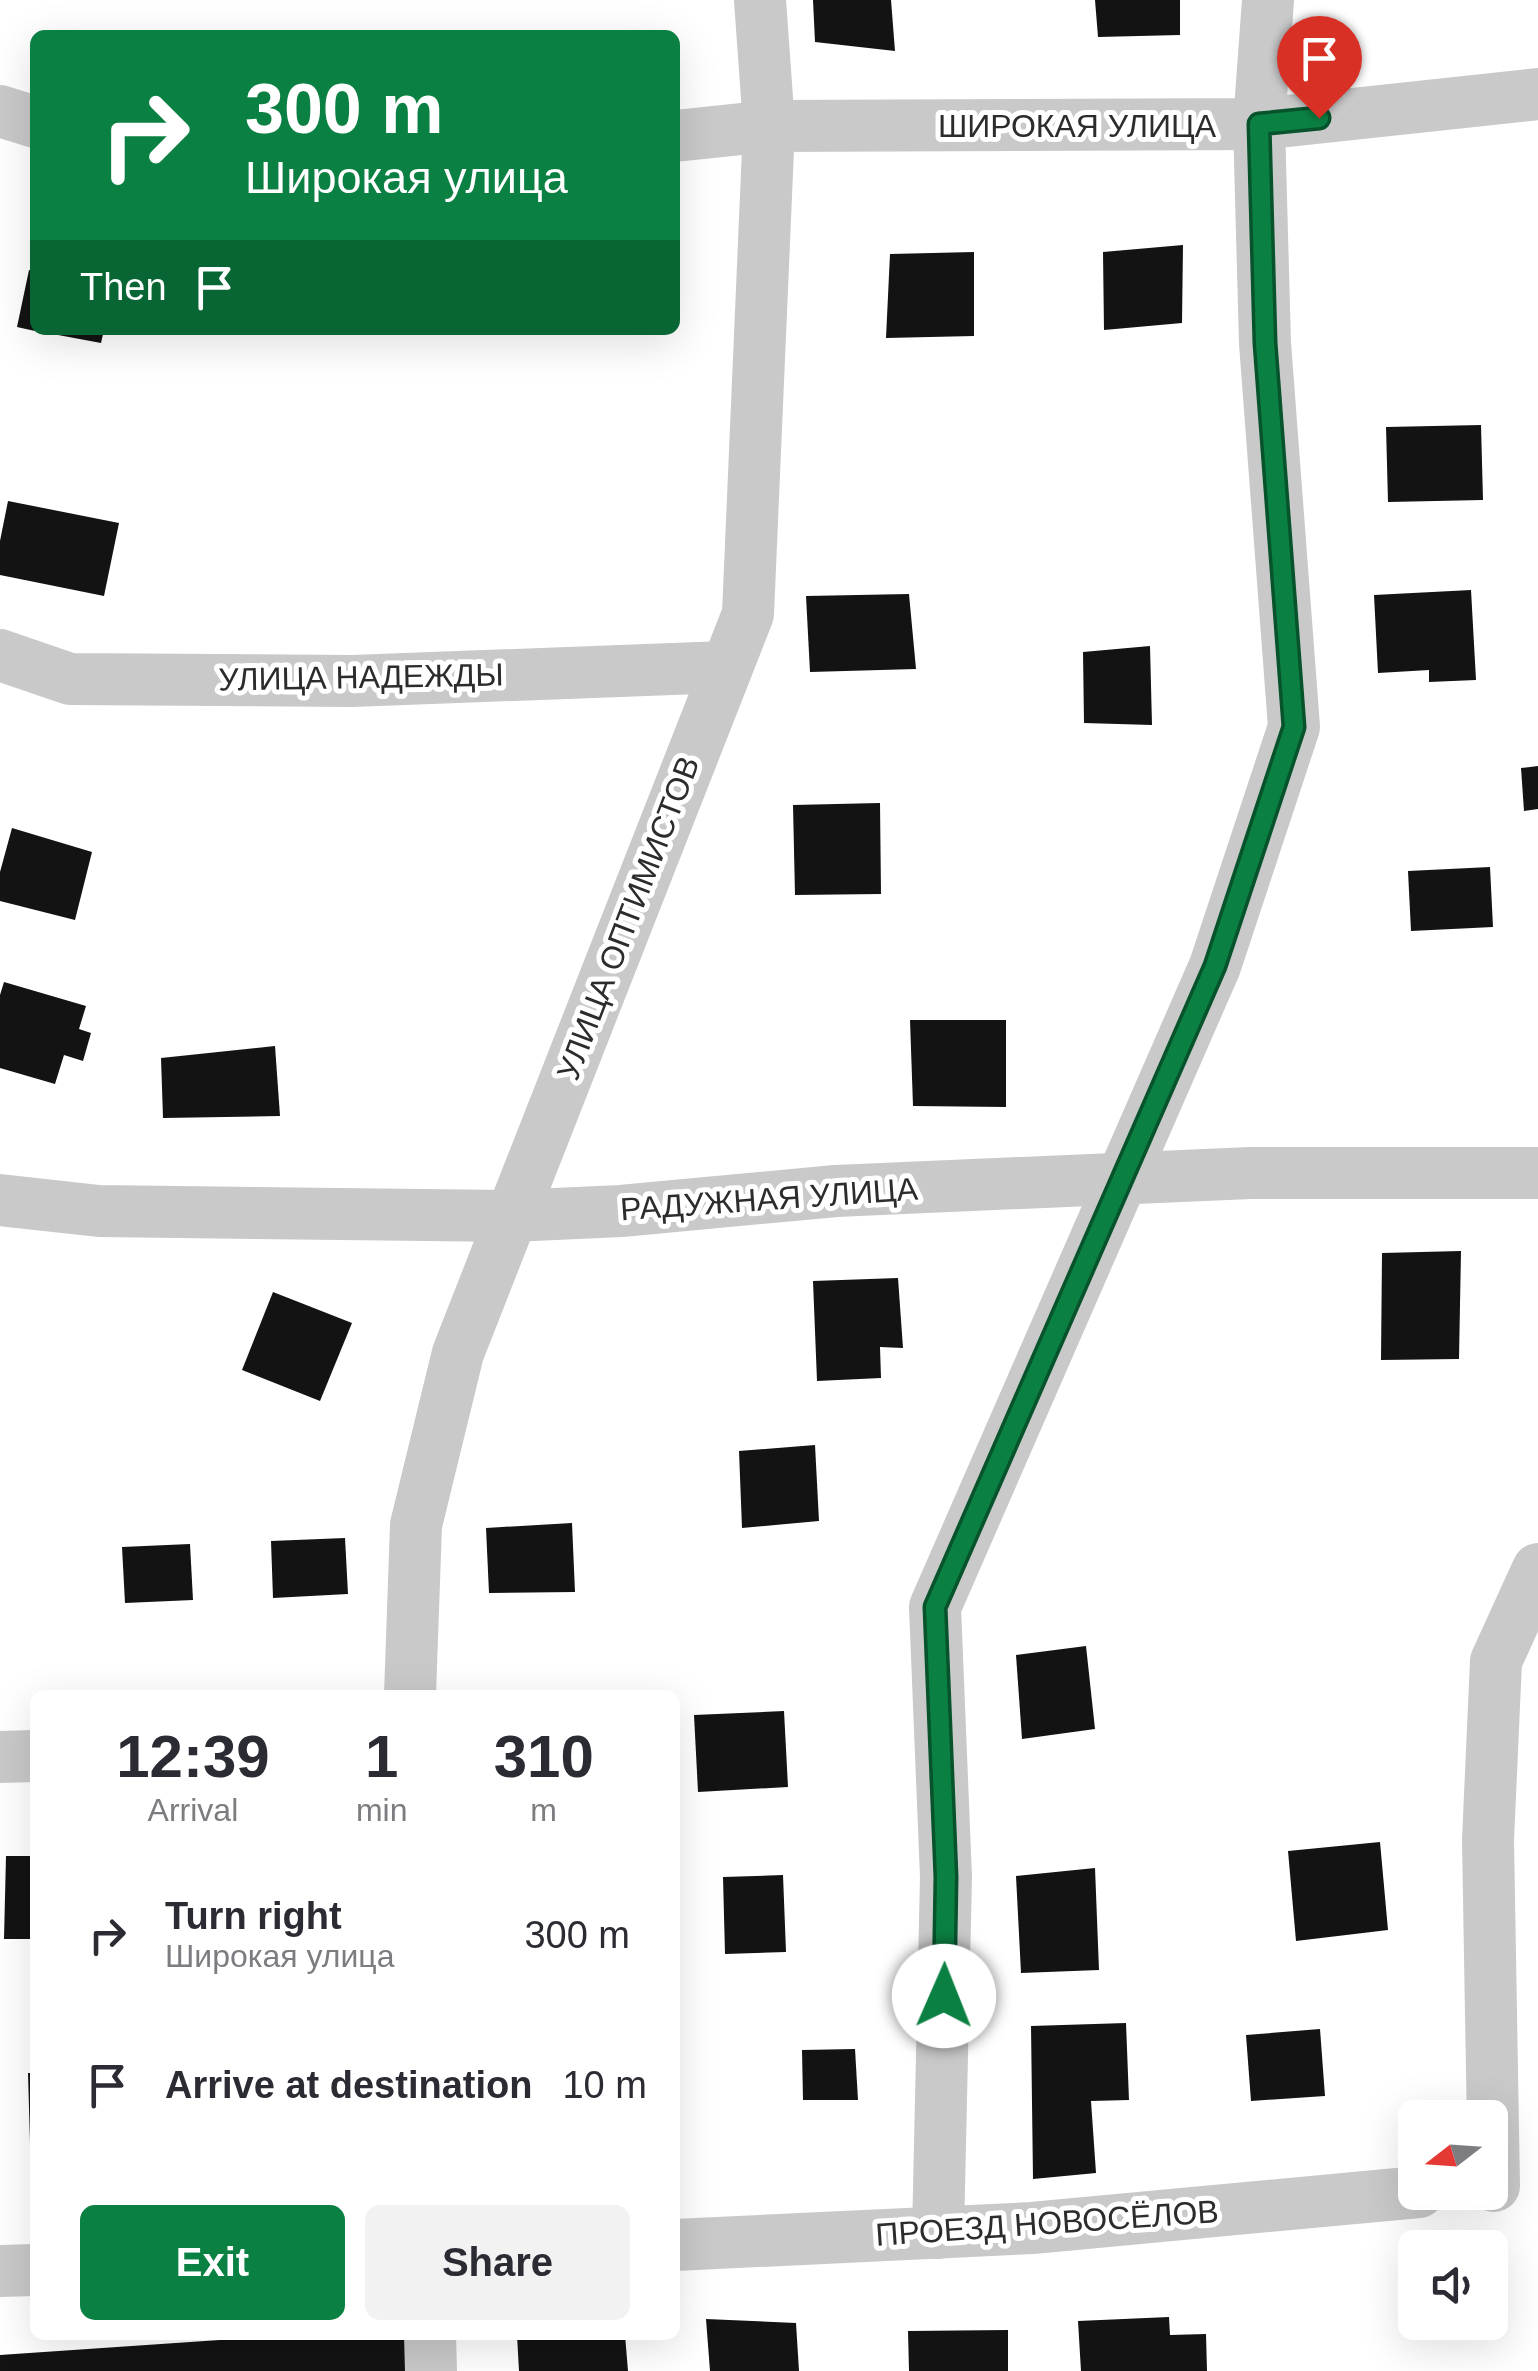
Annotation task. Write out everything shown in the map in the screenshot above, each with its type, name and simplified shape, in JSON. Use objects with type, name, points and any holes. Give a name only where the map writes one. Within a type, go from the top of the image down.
[{"type":"street","name":"УЛИЦА ОПТИМИСТОВ","points":[[410,1690],[416,1525],[458,1353],[748,614],[769,126],[760,0]]},
{"type":"street","points":[[938,2232],[946,1877],[935,1607],[1215,966],[1294,727],[1265,343],[1259,124],[1268,0]]},
{"type":"street","name":"ШИРОКАЯ УЛИЦА","points":[[680,135],[769,126],[1259,124],[1538,94]]},
{"type":"street","points":[[0,111],[30,120]]},
{"type":"street","name":"УЛИЦА НАДЕЖДЫ","points":[[0,655],[70,679],[352,680],[725,668]]},
{"type":"street","name":"РАДУЖНАЯ УЛИЦА","points":[[0,1200],[99,1212],[511,1216],[621,1211],[836,1191],[1250,1173],[1538,1173]]},
{"type":"street","points":[[1502,2100],[1488,1840],[1496,1661],[1538,1569]]},
{"type":"street","points":[[0,1758],[30,1756]]},
{"type":"street","name":"ПРОЕЗД НОВОСЁЛОВ","points":[[680,2245],[1032,2228],[1398,2194]]},
{"type":"street","points":[[0,2271],[30,2270]]},
{"type":"street","points":[[430,2340],[431,2371]]},
{"type":"building","points":[[813,0],[891,0],[895,51],[815,42]]},
{"type":"building","points":[[1095,0],[1180,0],[1180,35],[1098,37]]},
{"type":"building","points":[[1183,245],[1182,323],[1104,330],[1103,252]]},
{"type":"building","points":[[974,252],[974,336],[886,338],[890,254]]},
{"type":"building","points":[[29,270],[30,270],[30,330],[17,327]]},
{"type":"building","points":[[58,335],[103,335],[101,343]]},
{"type":"building","points":[[1481,425],[1483,500],[1388,502],[1386,427]]},
{"type":"building","points":[[8,501],[119,523],[104,596],[0,575],[0,541]]},
{"type":"building","points":[[1471,590],[1476,680],[1429,682],[1429,670],[1378,673],[1374,595]]},
{"type":"building","points":[[909,594],[916,669],[810,672],[806,596]]},
{"type":"building","points":[[1150,646],[1152,725],[1084,723],[1083,652]]},
{"type":"building","points":[[1538,766],[1538,809],[1524,811],[1521,768]]},
{"type":"building","points":[[880,803],[881,894],[795,895],[793,805]]},
{"type":"building","points":[[12,828],[92,852],[75,920],[0,901],[0,872]]},
{"type":"building","points":[[1490,867],[1493,927],[1411,931],[1408,871]]},
{"type":"building","points":[[4,982],[86,1006],[79,1029],[91,1033],[83,1061],[64,1055],[55,1084],[0,1068],[0,995]]},
{"type":"building","points":[[910,1020],[1006,1020],[1006,1107],[913,1106]]},
{"type":"building","points":[[275,1046],[280,1116],[163,1118],[161,1058]]},
{"type":"building","points":[[1461,1251],[1459,1359],[1381,1360],[1382,1253]]},
{"type":"building","points":[[898,1278],[903,1348],[880,1347],[881,1378],[817,1381],[813,1281]]},
{"type":"building","points":[[273,1292],[352,1323],[320,1401],[242,1370]]},
{"type":"building","points":[[815,1445],[819,1521],[742,1528],[739,1451]]},
{"type":"building","points":[[572,1523],[575,1592],[489,1593],[486,1528]]},
{"type":"building","points":[[345,1538],[348,1594],[273,1598],[271,1541]]},
{"type":"building","points":[[190,1544],[193,1600],[125,1603],[122,1547]]},
{"type":"building","points":[[1086,1646],[1095,1729],[1022,1739],[1016,1655]]},
{"type":"building","points":[[784,1711],[788,1787],[698,1792],[694,1715]]},
{"type":"building","points":[[1380,1842],[1388,1930],[1296,1941],[1288,1851]]},
{"type":"building","points":[[6,1856],[30,1856],[30,1939],[4,1939]]},
{"type":"building","points":[[1095,1868],[1099,1970],[1021,1973],[1016,1876]]},
{"type":"building","points":[[783,1875],[786,1952],[725,1954],[723,1877]]},
{"type":"building","points":[[1126,2023],[1129,2100],[1091,2101],[1096,2173],[1033,2179],[1031,2026]]},
{"type":"building","points":[[1320,2029],[1325,2096],[1251,2101],[1246,2035]]},
{"type":"building","points":[[855,2049],[858,2100],[803,2100],[802,2050]]},
{"type":"building","points":[[28,2073],[30,2073],[30,2142]]},
{"type":"building","points":[[1169,2317],[1170,2335],[1206,2334],[1207,2371],[1081,2371],[1078,2321]]},
{"type":"building","points":[[706,2319],[796,2323],[799,2371],[710,2371]]},
{"type":"building","points":[[1008,2330],[1008,2371],[909,2371],[908,2331]]},
{"type":"building","points":[[220,2340],[410,2340],[413,2371],[0,2371],[0,2355]]},
{"type":"building","points":[[517,2340],[625,2340],[628,2371],[519,2371]]},
{"type":"route","points":[[944,1996],[946,1877],[935,1607],[1215,966],[1294,727],[1265,343],[1259,124],[1319,118]]}]
